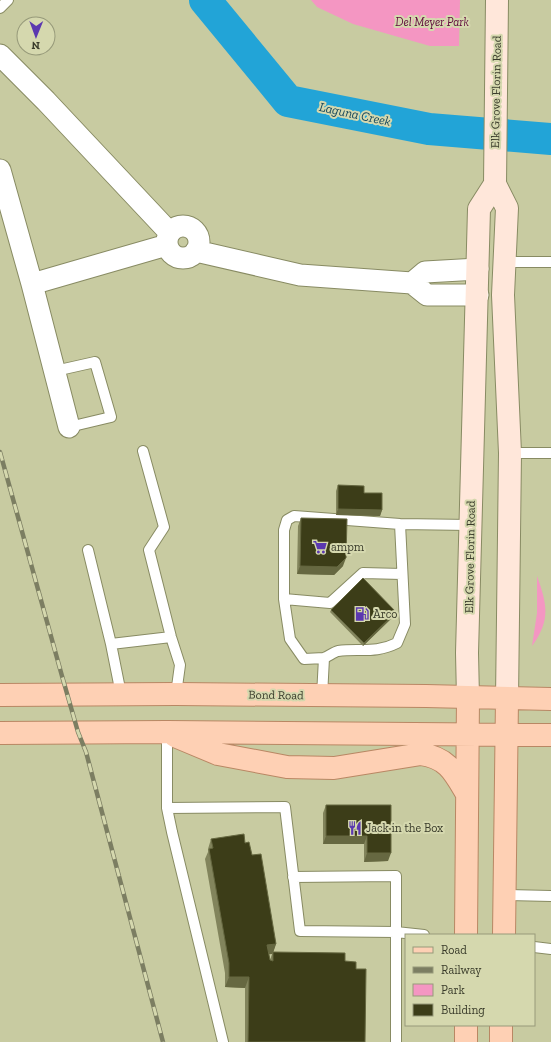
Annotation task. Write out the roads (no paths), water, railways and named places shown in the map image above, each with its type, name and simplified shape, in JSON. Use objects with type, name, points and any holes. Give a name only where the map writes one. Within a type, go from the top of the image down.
[{"type":"main road","name":"Elk Grove Florin Road","points":[[497,0],[495,184],[506,208],[503,295],[510,453],[504,934]]},
{"type":"main road","name":"Elk Grove Florin Road","points":[[466,934],[468,734],[467,658],[480,208],[495,184]]},
{"type":"main road","points":[[478,269],[487,270],[493,274],[492,336],[500,354],[506,358]]},
{"type":"main road","name":"Bond Road","points":[[0,695],[176,694],[551,699]]},
{"type":"main road","points":[[167,732],[218,754],[287,767],[334,768],[420,754],[429,755],[435,757],[453,770],[467,794]]},
{"type":"main road","points":[[0,733],[167,732],[551,735]]},
{"type":"main road","points":[[466,1026],[466,1042]]},
{"type":"main road","points":[[501,1026],[501,1042]]},
{"type":"street","points":[[0,55],[46,101],[169,239],[170,251],[174,255],[180,258],[186,258],[196,251],[300,275],[412,283],[427,295],[478,295]]},
{"type":"street","points":[[0,170],[32,284],[69,427]]},
{"type":"street","points":[[32,284],[169,239]]},
{"type":"street","points":[[412,283],[425,272],[478,269]]},
{"type":"lane","points":[[0,8],[8,0]]},
{"type":"lane","points":[[505,262],[551,262]]},
{"type":"lane","points":[[54,371],[95,362],[111,417],[69,427]]},
{"type":"lane","points":[[143,452],[164,527],[149,550],[171,637],[180,665],[176,694]]},
{"type":"lane","points":[[510,453],[551,453]]},
{"type":"lane","points":[[400,524],[405,624],[397,644],[389,648],[374,651],[337,651],[324,658],[304,659],[290,639],[284,599],[284,530],[287,520],[294,516],[400,524],[470,525]]},
{"type":"lane","points":[[88,550],[111,644],[121,694]]},
{"type":"lane","points":[[284,599],[330,603],[363,574],[402,574]]},
{"type":"lane","points":[[111,644],[171,637]]},
{"type":"lane","points":[[322,696],[324,658]]},
{"type":"lane","points":[[167,732],[167,808],[223,1042]]},
{"type":"lane","points":[[167,808],[286,807],[300,931],[396,932],[415,934]]},
{"type":"lane","points":[[293,877],[396,876],[396,1042]]},
{"type":"lane","points":[[505,895],[551,896]]},
{"type":"lane","points":[[535,947],[551,949]]},
{"type":"waterway","name":"Laguna Creek","points":[[205,0],[288,101],[429,129],[551,139]]},
{"type":"railway","points":[[0,452],[78,732],[86,752],[163,1042]]},
{"type":"place","name":"ampm","points":[[320,547]]},
{"type":"place","name":"Arco","points":[[362,614]]},
{"type":"place","name":"Jack in the Box","points":[[355,828]]},
{"type":"park label","name":"Del Meyer Park","points":[[432,22]]}]
